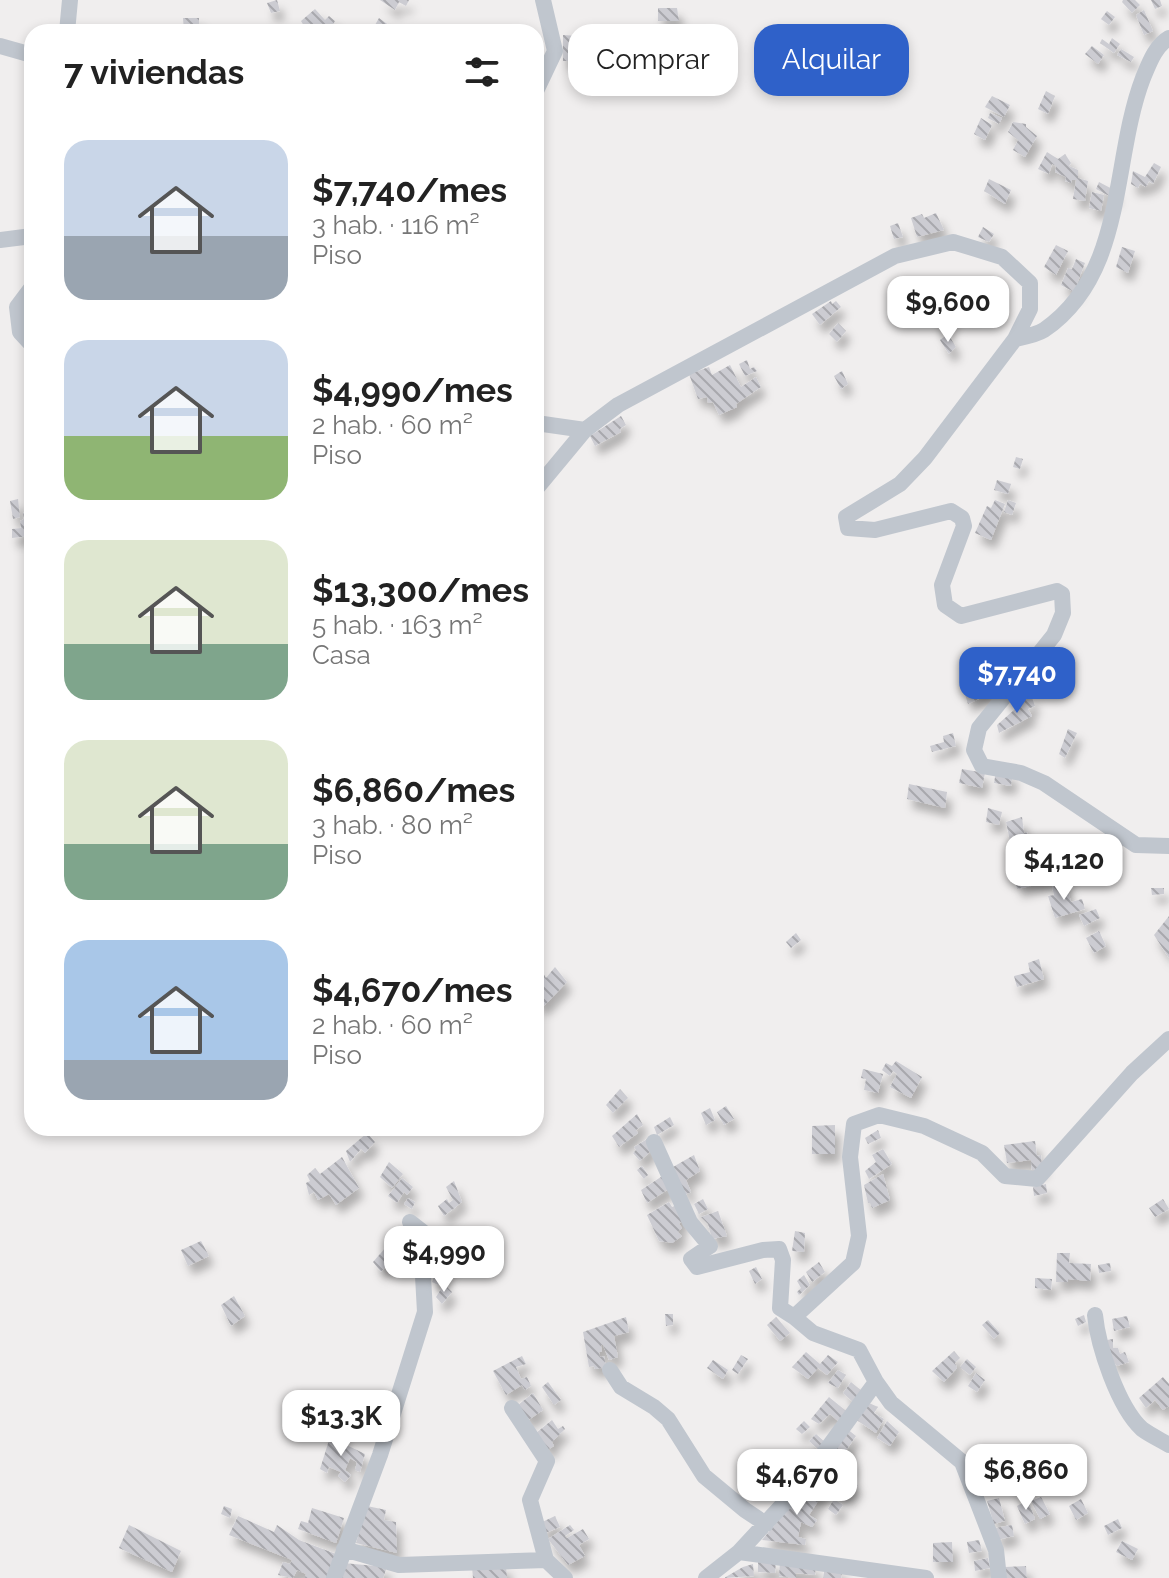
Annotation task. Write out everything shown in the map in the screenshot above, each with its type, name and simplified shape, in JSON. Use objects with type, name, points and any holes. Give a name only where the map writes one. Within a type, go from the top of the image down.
[{"type":"street","points":[[68,24],[70,0]]},
{"type":"street","points":[[543,0],[555,51],[544,74]]},
{"type":"street","points":[[1015,339],[1042,331],[1074,303],[1094,273],[1116,204],[1138,92],[1151,59],[1169,38]]},
{"type":"street","points":[[0,46],[24,53]]},
{"type":"street","points":[[0,240],[24,237]]},
{"type":"street","points":[[544,479],[585,430],[618,405],[895,256],[953,242],[1002,257],[1030,283],[1030,309],[1015,339],[925,458],[900,484],[846,517],[848,528],[875,530],[951,511],[962,518],[964,526],[942,585],[945,605],[961,616],[1057,591],[1062,594],[1063,613],[1054,635],[979,728],[974,750],[982,766],[1021,773],[1044,783],[1136,845],[1169,846]]},
{"type":"street","points":[[24,298],[17,307],[20,332],[24,336]]},
{"type":"street","points":[[544,424],[585,430]]},
{"type":"street","points":[[794,1317],[853,1263],[859,1236],[850,1157],[854,1124],[879,1115],[924,1126],[982,1153],[1005,1176],[1037,1179],[1132,1073],[1169,1039]]},
{"type":"street","points":[[654,1142],[690,1222],[710,1246],[691,1259],[697,1267],[763,1250],[779,1249],[783,1260],[780,1308],[813,1333],[859,1350],[891,1403],[962,1462],[996,1550],[999,1578]]},
{"type":"street","points":[[334,1578],[380,1455],[425,1312],[423,1276],[428,1236],[410,1222]]},
{"type":"street","points":[[1095,1315],[1103,1359],[1130,1413],[1142,1429],[1169,1445]]},
{"type":"street","points":[[610,1370],[621,1387],[668,1419],[704,1476],[766,1524]]},
{"type":"street","points":[[706,1578],[739,1552],[800,1486],[876,1382]]},
{"type":"street","points":[[512,1408],[547,1461],[530,1500],[546,1560],[565,1578]]},
{"type":"street","points":[[344,1549],[399,1565],[546,1560]]},
{"type":"street","points":[[739,1552],[919,1577]]},
{"type":"building","points":[[277,0],[280,11],[271,13],[267,3]]},
{"type":"building","points":[[380,0],[409,0],[406,6],[399,2],[395,10]]},
{"type":"building","points":[[1123,0],[1135,0],[1140,5],[1132,13]]},
{"type":"building","points":[[1151,0],[1160,0],[1162,6],[1155,9]]},
{"type":"building","points":[[658,8],[677,8],[679,21],[658,21]]},
{"type":"building","points":[[315,9],[325,20],[329,16],[335,21],[333,24],[303,24],[301,21]]},
{"type":"building","points":[[1144,10],[1153,31],[1144,35],[1136,15]]},
{"type":"building","points":[[1107,11],[1115,17],[1109,25],[1101,19]]},
{"type":"building","points":[[183,18],[199,18],[199,24],[183,24]]},
{"type":"building","points":[[563,35],[568,35],[568,61],[563,61]]},
{"type":"building","points":[[1112,38],[1120,44],[1114,53],[1100,43],[1102,39],[1109,44]]},
{"type":"building","points":[[1092,46],[1104,55],[1098,64],[1085,54]]},
{"type":"building","points":[[1121,49],[1134,57],[1131,62],[1117,55]]},
{"type":"building","points":[[1046,91],[1055,96],[1048,114],[1038,109]]},
{"type":"building","points":[[992,96],[1010,105],[1004,117],[985,107]]},
{"type":"building","points":[[990,113],[1002,118],[999,124],[988,118]]},
{"type":"building","points":[[981,118],[992,125],[985,140],[974,134]]},
{"type":"building","points":[[1013,122],[1026,124],[1037,136],[1025,157],[1013,150],[1018,140],[1008,132]]},
{"type":"building","points":[[1047,152],[1058,159],[1065,154],[1071,163],[1069,166],[1078,170],[1078,178],[1088,181],[1085,201],[1073,199],[1076,180],[1071,183],[1065,181],[1066,177],[1055,172],[1056,166],[1052,164],[1049,174],[1038,169]]},
{"type":"building","points":[[1154,163],[1161,167],[1153,184],[1149,181],[1146,187],[1140,184],[1138,188],[1131,184],[1133,171],[1145,177]]},
{"type":"building","points":[[989,179],[1011,190],[1005,204],[984,191]]},
{"type":"building","points":[[1099,182],[1116,191],[1113,198],[1096,189]]},
{"type":"building","points":[[1092,192],[1104,195],[1101,211],[1089,208]]},
{"type":"building","points":[[936,213],[944,230],[917,237],[911,218],[922,214],[924,218]]},
{"type":"building","points":[[898,223],[903,237],[894,239],[890,226]]},
{"type":"building","points":[[983,227],[994,234],[989,242],[978,237]]},
{"type":"building","points":[[1056,245],[1068,251],[1056,275],[1044,267]]},
{"type":"building","points":[[1122,247],[1135,251],[1128,273],[1116,267]]},
{"type":"building","points":[[1076,259],[1085,263],[1074,292],[1061,285],[1068,268],[1072,269]]},
{"type":"building","points":[[979,287],[987,297],[970,313],[961,303]]},
{"type":"building","points":[[831,301],[832,304],[836,301],[841,307],[820,325],[812,314]]},
{"type":"building","points":[[838,323],[846,331],[837,342],[829,334]]},
{"type":"building","points":[[948,334],[956,347],[949,354],[940,340]]},
{"type":"building","points":[[747,360],[750,369],[754,367],[757,371],[745,376],[739,364]]},
{"type":"building","points":[[730,365],[741,387],[756,377],[761,387],[736,404],[737,407],[719,415],[713,402],[708,403],[707,397],[698,399],[689,374],[709,367],[712,375]]},
{"type":"building","points":[[842,371],[848,384],[841,389],[834,376]]},
{"type":"building","points":[[621,416],[626,425],[620,429],[621,432],[595,446],[590,436]]},
{"type":"building","points":[[1016,457],[1023,459],[1020,469],[1013,467]]},
{"type":"building","points":[[997,480],[1011,484],[1008,494],[994,490]]},
{"type":"building","points":[[18,499],[20,517],[13,519],[10,501]]},
{"type":"building","points":[[995,500],[1005,504],[991,540],[975,533],[987,506],[991,508]]},
{"type":"building","points":[[1008,500],[1016,503],[1012,515],[1004,512]]},
{"type":"building","points":[[24,519],[24,537],[12,538],[12,529],[21,528],[20,521]]},
{"type":"building","points":[[992,672],[997,682],[988,687],[992,693],[968,704],[964,691]]},
{"type":"building","points":[[1031,695],[1035,706],[1028,709],[1032,716],[999,733],[997,725]]},
{"type":"building","points":[[1068,729],[1077,733],[1065,758],[1059,754]]},
{"type":"building","points":[[953,733],[956,746],[932,752],[930,746],[944,742],[943,736]]},
{"type":"building","points":[[962,769],[985,773],[982,788],[959,783]]},
{"type":"building","points":[[996,771],[1013,773],[1011,786],[994,783]]},
{"type":"building","points":[[909,784],[947,792],[945,808],[907,799]]},
{"type":"building","points":[[988,808],[1002,812],[999,825],[986,822]]},
{"type":"building","points":[[1022,817],[1024,833],[1027,832],[1030,842],[1011,846],[1006,822]]},
{"type":"building","points":[[1062,858],[1065,870],[1048,876],[1050,882],[1017,889],[1014,875],[1054,865],[1053,861]]},
{"type":"building","points":[[1066,883],[1071,902],[1082,899],[1085,909],[1055,918],[1048,896],[1054,895],[1052,887]]},
{"type":"building","points":[[1151,888],[1164,888],[1164,894],[1152,895]]},
{"type":"building","points":[[1096,909],[1100,918],[1084,926],[1079,915]]},
{"type":"building","points":[[1169,916],[1169,958],[1154,935]]},
{"type":"building","points":[[1099,931],[1106,946],[1094,953],[1086,938]]},
{"type":"building","points":[[796,933],[801,940],[791,948],[786,942]]},
{"type":"building","points":[[1039,959],[1044,979],[1017,987],[1014,976],[1030,972],[1028,963]]},
{"type":"building","points":[[555,967],[567,982],[544,1006],[544,974],[546,978]]},
{"type":"building","points":[[896,1061],[922,1077],[911,1098],[890,1087],[897,1074],[893,1071],[890,1076],[882,1070],[886,1063],[892,1066]]},
{"type":"building","points":[[863,1069],[883,1074],[878,1093],[864,1090],[866,1079],[861,1078]]},
{"type":"building","points":[[620,1089],[628,1098],[613,1113],[606,1105]]},
{"type":"building","points":[[726,1106],[734,1119],[724,1125],[717,1112]]},
{"type":"building","points":[[710,1108],[715,1120],[706,1125],[701,1113]]},
{"type":"building","points":[[637,1114],[643,1125],[636,1130],[638,1133],[619,1147],[612,1136]]},
{"type":"building","points":[[670,1117],[674,1125],[657,1135],[654,1127]]},
{"type":"building","points":[[835,1125],[835,1154],[812,1154],[812,1126]]},
{"type":"building","points":[[878,1130],[881,1138],[868,1144],[865,1138]]},
{"type":"building","points":[[364,1136],[370,1136],[375,1142],[365,1153],[361,1149],[350,1162],[346,1151]]},
{"type":"building","points":[[649,1138],[653,1149],[640,1161],[633,1153],[636,1150],[634,1147]]},
{"type":"building","points":[[1035,1141],[1037,1156],[1041,1155],[1042,1169],[1032,1170],[1031,1160],[1007,1163],[1004,1145]]},
{"type":"building","points":[[883,1149],[892,1164],[869,1179],[865,1171],[876,1162],[872,1155]]},
{"type":"building","points":[[694,1155],[700,1171],[686,1180],[691,1192],[685,1195],[673,1167]]},
{"type":"building","points":[[342,1157],[359,1188],[336,1205],[329,1194],[318,1200],[314,1192],[309,1195],[307,1175],[315,1168],[320,1174]]},
{"type":"building","points":[[389,1162],[403,1174],[392,1188],[380,1177]]},
{"type":"building","points":[[642,1166],[648,1175],[644,1179],[637,1170]]},
{"type":"building","points":[[883,1174],[890,1200],[872,1208],[864,1185]]},
{"type":"building","points":[[664,1175],[670,1188],[647,1203],[641,1190]]},
{"type":"building","points":[[402,1178],[413,1187],[407,1195],[404,1192],[397,1203],[388,1196]]},
{"type":"building","points":[[454,1181],[462,1202],[444,1216],[438,1206],[447,1199],[449,1203],[453,1200],[446,1187]]},
{"type":"building","points":[[1046,1184],[1047,1193],[1034,1196],[1033,1187]]},
{"type":"building","points":[[408,1198],[415,1202],[412,1209],[404,1204]]},
{"type":"building","points":[[703,1199],[708,1209],[699,1214],[694,1204]]},
{"type":"building","points":[[1163,1199],[1169,1209],[1155,1217],[1149,1208]]},
{"type":"building","points":[[669,1202],[672,1207],[677,1205],[685,1218],[679,1224],[682,1228],[678,1232],[682,1236],[672,1243],[659,1241],[647,1215]]},
{"type":"building","points":[[718,1211],[727,1236],[712,1239],[708,1224],[701,1217]]},
{"type":"building","points":[[462,1226],[475,1231],[471,1240],[475,1242],[468,1258],[458,1253],[455,1262],[442,1256],[447,1243],[453,1246]]},
{"type":"building","points":[[795,1231],[805,1233],[804,1252],[792,1251]]},
{"type":"building","points":[[201,1241],[209,1256],[188,1266],[181,1250]]},
{"type":"building","points":[[387,1246],[395,1255],[381,1272],[373,1262]]},
{"type":"building","points":[[1057,1253],[1070,1253],[1069,1263],[1091,1264],[1090,1281],[1068,1279],[1068,1282],[1056,1282]]},
{"type":"building","points":[[819,1262],[825,1272],[812,1282],[806,1272]]},
{"type":"building","points":[[1110,1263],[1111,1271],[1099,1273],[1098,1265]]},
{"type":"building","points":[[438,1266],[445,1268],[438,1285],[432,1282]]},
{"type":"building","points":[[756,1267],[762,1279],[755,1284],[749,1271]]},
{"type":"building","points":[[804,1275],[810,1285],[799,1295],[797,1292],[801,1288],[797,1281]]},
{"type":"building","points":[[1035,1278],[1052,1279],[1051,1290],[1035,1288]]},
{"type":"building","points":[[444,1284],[452,1292],[442,1304],[436,1297]]},
{"type":"building","points":[[234,1296],[245,1316],[231,1326],[221,1305]]},
{"type":"building","points":[[665,1314],[673,1314],[673,1325],[666,1326]]},
{"type":"building","points":[[1084,1315],[1086,1322],[1078,1326],[1075,1319]]},
{"type":"building","points":[[1127,1316],[1130,1327],[1114,1331],[1112,1319]]},
{"type":"building","points":[[626,1317],[629,1332],[614,1336],[618,1357],[609,1360],[601,1345],[600,1357],[604,1356],[606,1368],[589,1367],[583,1332]]},
{"type":"building","points":[[776,1317],[790,1333],[780,1341],[767,1325]]},
{"type":"building","points":[[988,1320],[1000,1333],[994,1339],[982,1325]]},
{"type":"building","points":[[1113,1339],[1113,1348],[1118,1348],[1120,1354],[1125,1352],[1129,1362],[1117,1366],[1111,1359],[1107,1340]]},
{"type":"building","points":[[954,1351],[960,1358],[955,1363],[957,1368],[944,1382],[932,1371]]},
{"type":"building","points":[[806,1352],[820,1364],[828,1355],[838,1362],[827,1375],[818,1368],[808,1379],[792,1367]]},
{"type":"building","points":[[741,1355],[748,1359],[738,1374],[732,1370]]},
{"type":"building","points":[[522,1356],[526,1364],[516,1367],[521,1379],[527,1377],[531,1386],[525,1390],[522,1385],[506,1395],[493,1371]]},
{"type":"building","points":[[967,1359],[976,1367],[970,1375],[960,1367]]},
{"type":"building","points":[[713,1360],[728,1370],[723,1379],[707,1368]]},
{"type":"building","points":[[838,1370],[846,1375],[838,1388],[828,1383]]},
{"type":"building","points":[[976,1373],[985,1380],[977,1392],[968,1386]]},
{"type":"building","points":[[1163,1377],[1169,1384],[1169,1406],[1163,1410],[1155,1400],[1146,1408],[1139,1398]]},
{"type":"building","points":[[548,1382],[561,1400],[554,1405],[542,1387]]},
{"type":"building","points":[[851,1382],[863,1392],[854,1403],[843,1393]]},
{"type":"building","points":[[533,1393],[543,1410],[527,1421],[518,1405]]},
{"type":"building","points":[[829,1397],[846,1411],[838,1421],[830,1414],[819,1424],[811,1419]]},
{"type":"building","points":[[869,1403],[878,1407],[874,1413],[884,1419],[876,1433],[855,1419]]},
{"type":"building","points":[[552,1420],[558,1429],[563,1426],[565,1429],[552,1442],[554,1446],[547,1450],[536,1433]]},
{"type":"building","points":[[804,1421],[810,1427],[802,1434],[796,1429]]},
{"type":"building","points":[[887,1421],[899,1432],[890,1446],[877,1438]]},
{"type":"building","points":[[846,1428],[856,1436],[843,1455],[852,1464],[847,1472],[837,1463],[828,1477],[819,1471]]},
{"type":"building","points":[[816,1434],[826,1443],[819,1450],[809,1441]]},
{"type":"building","points":[[330,1437],[365,1454],[360,1472],[355,1470],[357,1462],[350,1458],[345,1470],[351,1475],[345,1482],[338,1476],[341,1472],[329,1467],[327,1473],[320,1469]]},
{"type":"building","points":[[792,1468],[802,1478],[792,1487],[782,1478]]},
{"type":"building","points":[[837,1470],[858,1485],[848,1499],[833,1491],[836,1486],[830,1482]]},
{"type":"building","points":[[811,1481],[826,1489],[809,1515],[817,1520],[812,1527],[801,1522],[798,1537],[806,1539],[805,1545],[762,1540]]},
{"type":"building","points":[[1041,1497],[1050,1514],[1040,1519],[1031,1501]]},
{"type":"building","points":[[999,1498],[1005,1521],[994,1524],[987,1501]]},
{"type":"building","points":[[834,1499],[843,1505],[836,1515],[828,1509]]},
{"type":"building","points":[[1081,1499],[1088,1513],[1076,1520],[1069,1506]]},
{"type":"building","points":[[1028,1500],[1035,1519],[1025,1524],[1017,1506]]},
{"type":"building","points":[[224,1506],[232,1509],[230,1518],[221,1514]]},
{"type":"building","points":[[367,1506],[386,1510],[384,1520],[396,1522],[397,1553],[356,1543]]},
{"type":"building","points":[[312,1508],[344,1518],[336,1543],[298,1529],[301,1521],[308,1523]]},
{"type":"building","points":[[238,1516],[274,1532],[277,1525],[299,1540],[336,1554],[328,1578],[305,1578],[306,1574],[297,1570],[293,1578],[278,1575],[283,1562],[290,1564],[292,1560],[229,1535]]},
{"type":"building","points":[[555,1516],[560,1527],[543,1534],[538,1524]]},
{"type":"building","points":[[1118,1519],[1122,1528],[1108,1535],[1104,1526]]},
{"type":"building","points":[[129,1525],[181,1551],[172,1572],[119,1548]]},
{"type":"building","points":[[570,1525],[574,1530],[565,1536],[567,1538],[583,1529],[589,1539],[579,1545],[585,1556],[568,1565],[548,1539]]},
{"type":"building","points":[[1012,1525],[1014,1536],[997,1540],[995,1528]]},
{"type":"building","points":[[979,1540],[982,1551],[969,1553],[967,1542]]},
{"type":"building","points":[[1122,1541],[1138,1549],[1132,1560],[1116,1552]]},
{"type":"building","points":[[952,1542],[953,1562],[933,1562],[933,1543]]},
{"type":"building","points":[[988,1558],[990,1568],[975,1571],[974,1561]]},
{"type":"building","points":[[780,1561],[816,1565],[815,1575],[796,1573],[796,1578],[779,1576]]},
{"type":"building","points":[[758,1562],[776,1562],[775,1573],[758,1572]]},
{"type":"building","points":[[343,1563],[387,1567],[383,1578],[338,1578]]},
{"type":"building","points":[[753,1564],[754,1576],[724,1578],[743,1567]]},
{"type":"building","points":[[506,1565],[507,1578],[473,1578],[472,1567]]},
{"type":"building","points":[[1026,1566],[1027,1578],[1006,1578],[1005,1567]]},
{"type":"building","points":[[825,1567],[843,1569],[841,1578],[823,1578]]}]
